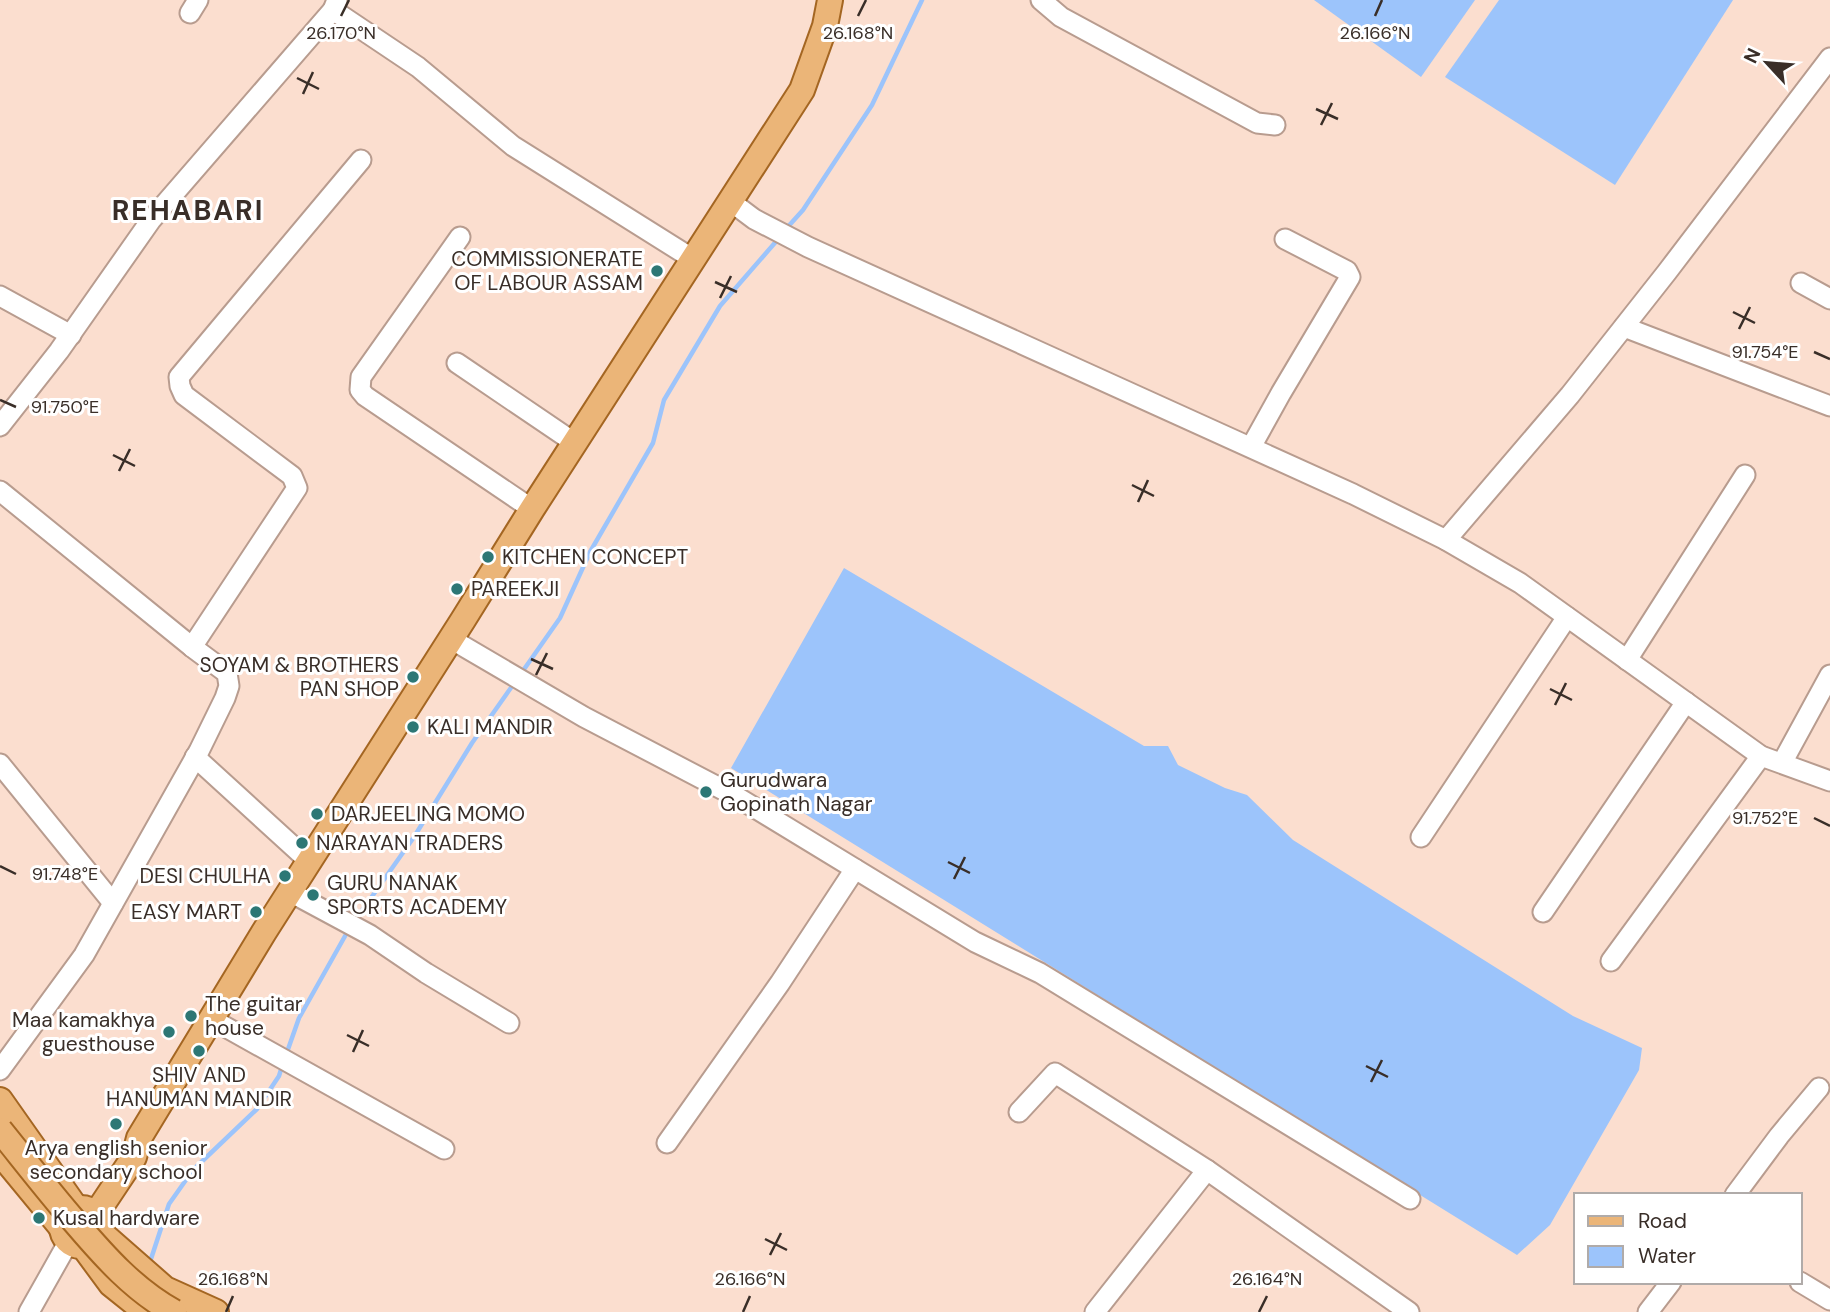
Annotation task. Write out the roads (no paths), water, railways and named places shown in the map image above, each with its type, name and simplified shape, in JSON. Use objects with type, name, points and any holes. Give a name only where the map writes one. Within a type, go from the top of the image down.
[{"type":"main road","points":[[81,1228],[134,1157],[139,1138],[309,861],[802,90],[825,26],[830,0]]},
{"type":"main road","points":[[0,1100],[81,1228],[111,1284],[143,1310]]},
{"type":"main road","points":[[0,1130],[106,1259],[154,1301],[174,1312]]},
{"type":"main road","points":[[0,1153],[81,1228],[121,1251],[165,1289],[216,1312]]},
{"type":"street","points":[[1041,0],[1061,17],[1257,123],[1275,125]]},
{"type":"street","points":[[0,426],[71,335],[151,220],[335,5],[418,66],[513,146],[693,259]]},
{"type":"street","points":[[1446,540],[1570,395],[1830,58]]},
{"type":"street","points":[[192,647],[297,488],[292,476],[184,395],[179,377],[361,160]]},
{"type":"street","points":[[730,201],[754,219],[808,247],[1251,447],[1446,540],[1520,583],[1761,756],[1830,781]]},
{"type":"street","points":[[460,237],[361,377],[360,390],[532,509]]},
{"type":"street","points":[[1251,447],[1350,276],[1347,271],[1285,239]]},
{"type":"street","points":[[1801,283],[1830,299]]},
{"type":"street","points":[[0,296],[71,335]]},
{"type":"street","points":[[1624,327],[1830,406]]},
{"type":"street","points":[[457,363],[575,443]]},
{"type":"street","points":[[1627,660],[1745,475]]},
{"type":"street","points":[[0,491],[227,673],[229,686],[226,698],[195,757],[84,955],[0,1070]]},
{"type":"street","points":[[1420,837],[1567,617]]},
{"type":"street","points":[[452,639],[584,717],[737,797],[975,942],[1041,973],[1410,1199]]},
{"type":"street","points":[[1782,764],[1830,675]]},
{"type":"street","points":[[1543,912],[1686,702]]},
{"type":"street","points":[[1611,961],[1761,756]]},
{"type":"street","points":[[195,757],[309,861]]},
{"type":"street","points":[[0,764],[113,903]]},
{"type":"street","points":[[667,1143],[780,983],[855,869]]},
{"type":"street","points":[[290,892],[370,935],[426,973],[509,1023]]},
{"type":"street","points":[[213,1020],[444,1149]]},
{"type":"street","points":[[1019,1112],[1055,1073],[1207,1170],[1409,1312]]},
{"type":"street","points":[[1736,1193],[1819,1088]]},
{"type":"street","points":[[1095,1312],[1207,1170]]},
{"type":"street","points":[[29,1312],[81,1228]]},
{"type":"street","points":[[41,1312],[81,1228]]},
{"type":"street","points":[[1802,1283],[1830,1300]]},
{"type":"street","points":[[1648,1312],[1669,1284]]},
{"type":"water","points":[[1314,0],[1475,0],[1421,77]]},
{"type":"water","points":[[1499,0],[1733,0],[1615,185],[1445,77]]},
{"type":"water","points":[[844,568],[1144,746],[1168,746],[1178,765],[1225,788],[1247,795],[1293,840],[1573,1016],[1642,1048],[1639,1070],[1550,1225],[1517,1255],[731,768]]},
{"type":"waterway","points":[[785,230],[803,210],[872,105],[922,0]]},
{"type":"waterway","points":[[520,675],[560,618],[590,552],[653,443],[664,400],[720,306],[780,237]]},
{"type":"waterway","points":[[354,922],[414,837],[472,743],[515,682]]},
{"type":"waterway","points":[[286,1055],[299,1018],[349,929]]},
{"type":"waterway","points":[[149,1265],[169,1204],[193,1170],[257,1109],[279,1076],[283,1063]]},
{"type":"place","name":"COMMISSIONERATE OF LABOUR ASSAM","points":[[657,271]]},
{"type":"place","name":"KITCHEN CONCEPT","points":[[488,557]]},
{"type":"place","name":"PAREEKJI","points":[[457,589]]},
{"type":"place","name":"SOYAM & BROTHERS PAN SHOP","points":[[413,677]]},
{"type":"place","name":"KALI MANDIR","points":[[413,727]]},
{"type":"place","name":"Gurudwara Gopinath Nagar","points":[[706,792]]},
{"type":"place","name":"DARJEELING MOMO","points":[[317,814]]},
{"type":"place","name":"NARAYAN TRADERS","points":[[302,843]]},
{"type":"place","name":"DESI CHULHA","points":[[285,876]]},
{"type":"place","name":"GURU NANAK SPORTS ACADEMY","points":[[313,895]]},
{"type":"place","name":"EASY MART","points":[[256,912]]},
{"type":"place","name":"The guitar house","points":[[191,1016]]},
{"type":"place","name":"Maa kamakhya guesthouse","points":[[169,1032]]},
{"type":"place","name":"SHIV AND HANUMAN MANDIR","points":[[199,1051]]},
{"type":"place","name":"Arya english senior secondary school","points":[[116,1124]]},
{"type":"place","name":"Kusal hardware","points":[[39,1218]]},
{"type":"district","name":"REHABARI","points":[[188,210]]}]
